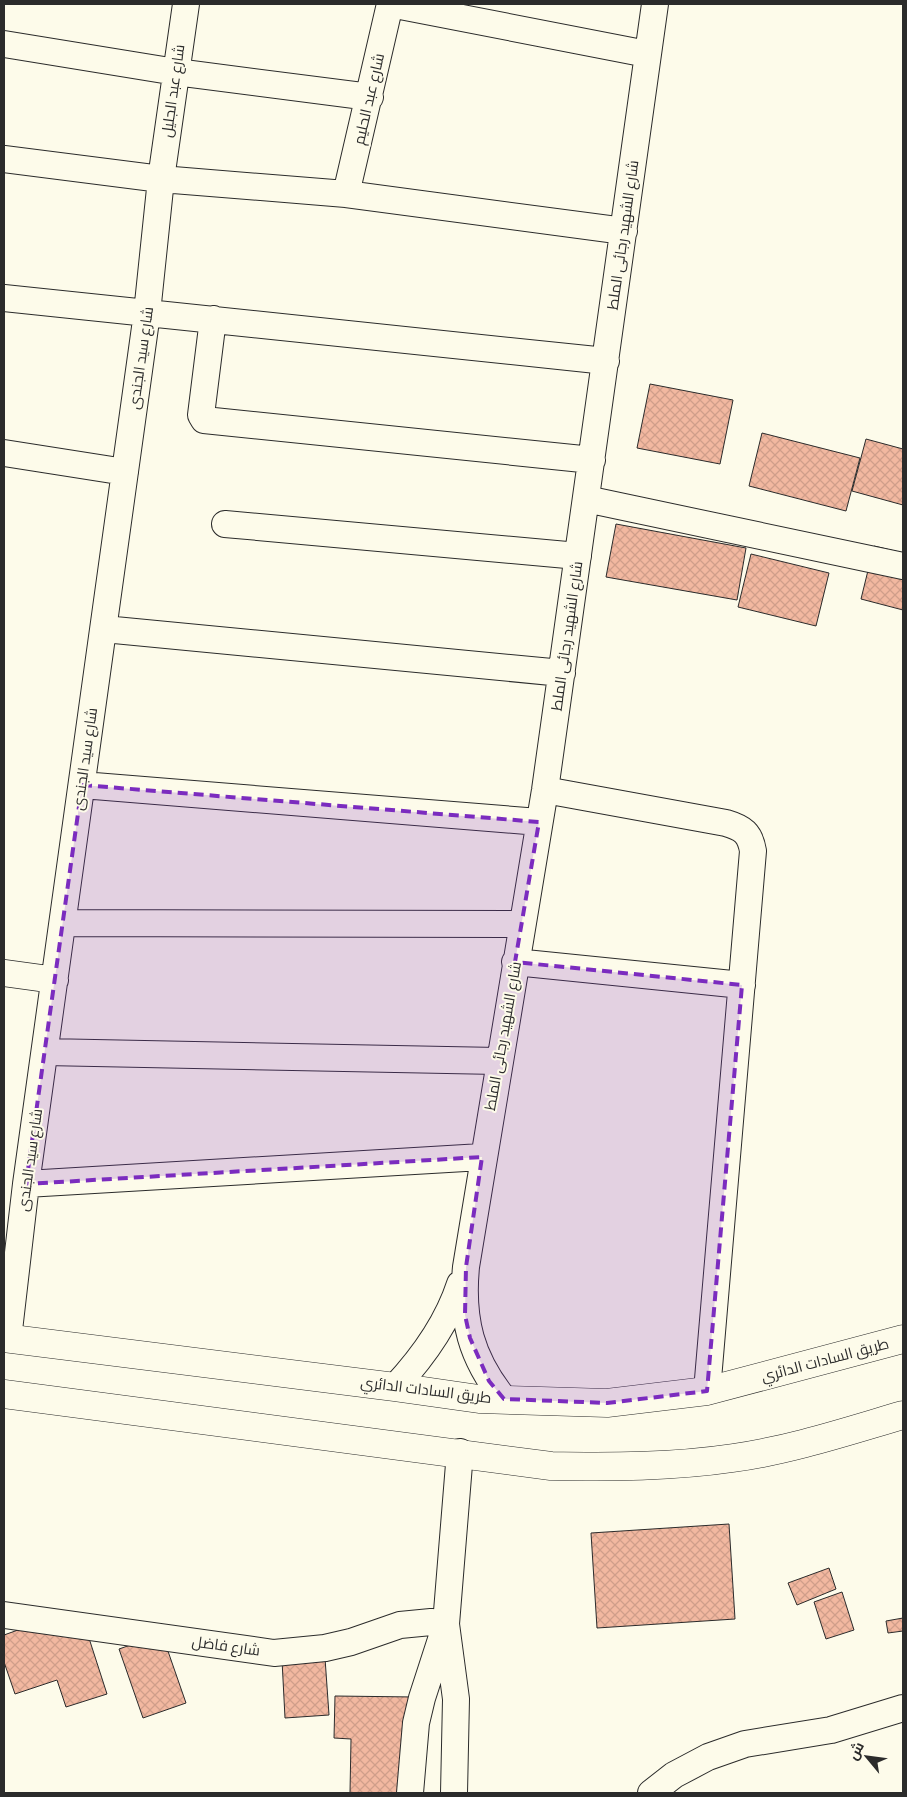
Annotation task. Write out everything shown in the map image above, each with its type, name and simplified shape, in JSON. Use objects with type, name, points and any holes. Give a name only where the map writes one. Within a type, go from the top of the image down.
[{"type":"highway","name":"طريق السادات الدائري","points":[[6,1338],[396,1387],[478,1400],[607,1403],[707,1392],[903,1339]]},
{"type":"highway","points":[[4,1394],[460,1452],[551,1466],[643,1468],[734,1458],[824,1438],[903,1415]]},
{"type":"street","name":"شارع عبد الجليل","points":[[161,179],[186,4]]},
{"type":"street","points":[[390,4],[647,54]]},
{"type":"street","name":"شارع عبد الحليم","points":[[346,194],[390,4]]},
{"type":"street","name":"شارع الشهيد رجائى الملط","points":[[504,1400],[489,1381],[470,1338],[465,1315],[466,1267],[482,1157],[545,790],[655,4]]},
{"type":"street","points":[[4,44],[176,72],[370,97]]},
{"type":"street","points":[[4,159],[161,179],[346,194],[624,231]]},
{"type":"street","name":"شارع سيد الجندى","points":[[6,1338],[147,313],[161,179]]},
{"type":"street","points":[[4,298],[606,361]]},
{"type":"street","points":[[213,319],[201,415],[204,420],[592,460]]},
{"type":"street","points":[[4,453],[125,472]]},
{"type":"street","points":[[586,499],[903,566]]},
{"type":"street","points":[[225,524],[578,556]]},
{"type":"street","points":[[104,629],[562,673]]},
{"type":"street","points":[[82,785],[539,822]]},
{"type":"street","points":[[545,790],[741,827],[751,837],[753,851],[707,1392]]},
{"type":"street","points":[[63,923],[522,924]]},
{"type":"street","points":[[516,962],[742,985]]},
{"type":"street","points":[[4,973],[54,980]]},
{"type":"street","points":[[45,1052],[498,1061]]},
{"type":"street","points":[[26,1184],[482,1157]]},
{"type":"street","name":"شارع الشهيد رجائى الملط","points":[[396,1387],[415,1366],[446,1320],[466,1267]]},
{"type":"street","points":[[454,1793],[456,1699],[446,1624],[460,1452]]},
{"type":"street","name":"شارع فاضل","points":[[4,1615],[274,1653],[325,1648],[351,1642],[400,1625],[431,1622],[446,1624]]},
{"type":"street","points":[[410,1793],[420,1706],[428,1672],[446,1624]]},
{"type":"street","points":[[651,1793],[674,1775],[708,1757],[745,1744],[831,1730],[903,1708]]},
{"type":"highlighted area","points":[[82,785],[539,822],[515,962],[742,985],[707,1391],[607,1403],[504,1399],[489,1381],[470,1338],[465,1315],[466,1267],[482,1157],[26,1184]]},
{"type":"building","points":[[650,384],[733,400],[720,464],[637,448]]},
{"type":"building","points":[[762,433],[860,458],[846,511],[749,486]]},
{"type":"building","points":[[866,439],[903,449],[903,505],[852,491]]},
{"type":"building","points":[[616,524],[746,548],[737,600],[606,577]]},
{"type":"building","points":[[874,546],[903,553],[903,610],[861,599]]},
{"type":"building","points":[[751,554],[829,573],[816,626],[738,607]]},
{"type":"building","points":[[729,1524],[735,1619],[597,1628],[591,1533]]},
{"type":"building","points":[[829,1568],[836,1589],[797,1605],[788,1583]]},
{"type":"building","points":[[842,1592],[854,1630],[826,1639],[814,1602]]},
{"type":"building","points":[[903,1618],[903,1631],[888,1633],[886,1621]]},
{"type":"building","points":[[32,1625],[87,1632],[107,1694],[66,1707],[57,1680],[15,1694],[4,1662],[4,1635]]},
{"type":"building","points":[[162,1634],[186,1703],[143,1718],[119,1649]]},
{"type":"building","points":[[325,1658],[329,1715],[285,1718],[282,1660]]},
{"type":"building","points":[[335,1696],[415,1697],[413,1793],[350,1793],[351,1739],[334,1738]]}]
